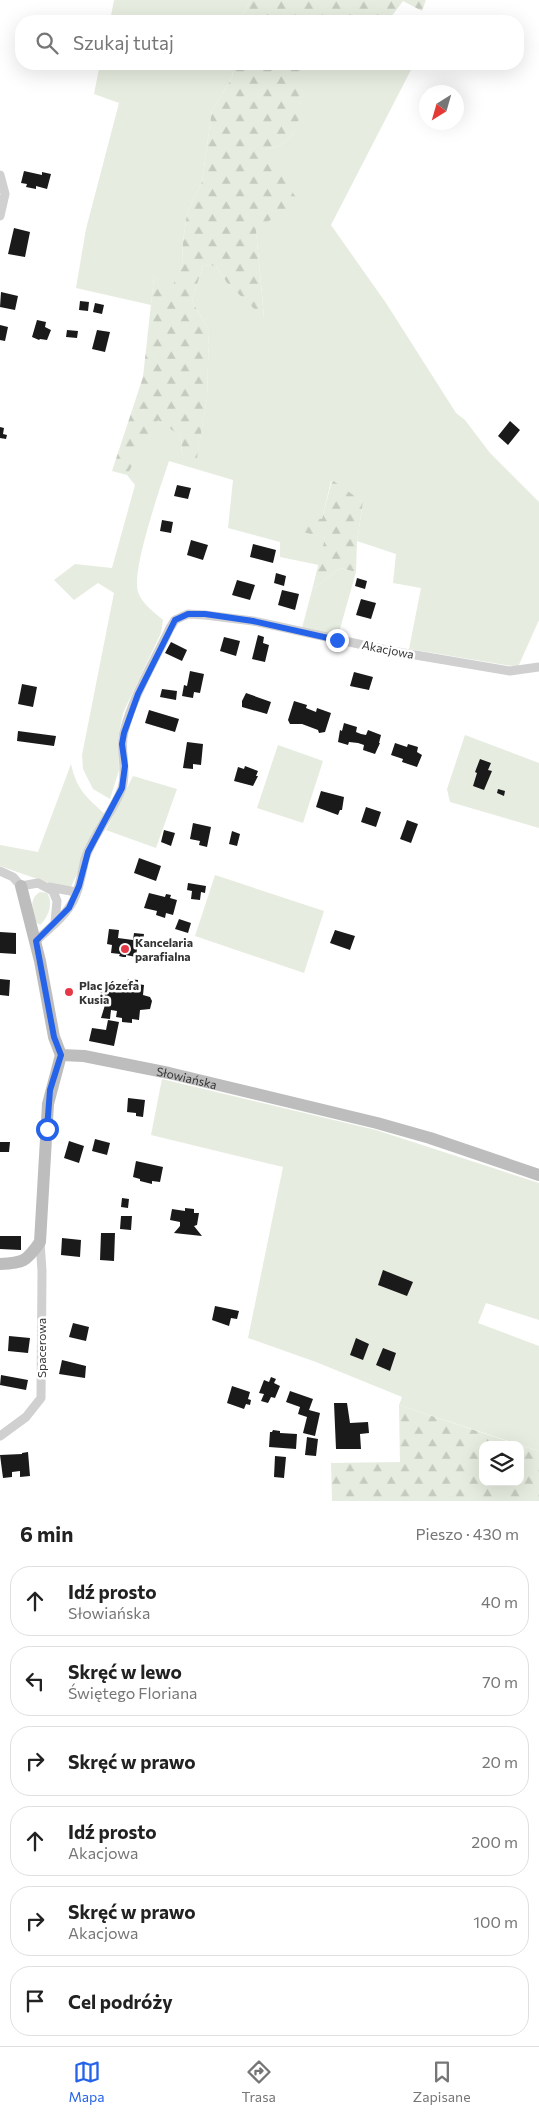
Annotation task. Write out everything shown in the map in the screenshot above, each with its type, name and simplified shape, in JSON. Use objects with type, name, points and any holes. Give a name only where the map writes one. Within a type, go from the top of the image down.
[{"type":"street","points":[[0,175],[5,194],[0,216]]},
{"type":"street","name":"Akacjowa","points":[[36,941],[69,908],[88,852],[122,788],[125,766],[122,744],[128,719],[170,628],[175,620],[181,616],[195,614],[253,621],[394,651],[510,671],[539,667]]},
{"type":"street","points":[[0,871],[13,876],[21,886],[36,941],[54,1037],[61,1055],[48,1104],[40,1242],[32,1254],[20,1263],[0,1264]]},
{"type":"street","points":[[21,886],[28,884],[47,886],[76,892]]},
{"type":"street","points":[[47,886],[56,895],[57,912],[55,922]]},
{"type":"street","name":"Słowiańska","points":[[61,1055],[84,1056],[169,1073],[322,1109],[430,1138],[539,1175]]},
{"type":"street","name":"Spacerowa","points":[[0,1436],[26,1417],[40,1398],[42,1271],[40,1242]]},
{"type":"green space","points":[[114,0],[251,0],[243,15],[111,15]]},
{"type":"green space","points":[[251,0],[426,0],[422,11],[403,1],[392,15],[361,15],[359,13],[352,15],[243,15]]},
{"type":"green space","points":[[359,12],[362,15],[350,15]]},
{"type":"green space","points":[[99,70],[233,70],[232,78],[212,110],[202,182],[187,213],[182,266],[172,288],[154,277],[151,305],[76,288],[86,229],[119,103],[94,94]]},
{"type":"green space","points":[[233,70],[304,70],[298,84],[301,105],[294,133],[281,145],[265,150],[299,202],[256,229],[264,318],[227,283],[216,266],[203,265],[192,301],[209,330],[207,398],[197,458],[181,455],[182,437],[158,420],[127,475],[112,471],[143,377],[154,277],[172,287],[182,266],[187,213],[202,182],[212,110],[232,78]]},
{"type":"green space","points":[[303,70],[411,70],[331,225],[386,303],[456,413],[465,420],[490,453],[539,502],[539,620],[518,667],[409,649],[421,588],[393,583],[396,554],[357,541],[363,502],[331,481],[322,519],[300,531],[325,538],[319,565],[280,557],[280,542],[228,528],[233,480],[169,461],[148,528],[137,581],[138,592],[142,600],[163,620],[161,633],[123,713],[118,738],[119,770],[110,799],[93,789],[83,769],[82,755],[114,593],[98,583],[74,600],[54,580],[75,564],[112,568],[135,485],[127,475],[158,419],[182,437],[181,455],[197,457],[207,398],[209,330],[192,301],[203,265],[216,266],[227,283],[264,317],[256,229],[265,150],[281,145],[294,133],[301,105],[297,84]]},
{"type":"green space","points":[[332,480],[363,502],[357,541],[356,572],[340,568],[312,590],[325,538],[299,531],[304,518],[322,519]]},
{"type":"green space","points":[[340,568],[356,572],[338,636],[302,628],[312,590]]},
{"type":"green space","points":[[465,735],[539,763],[539,828],[450,802],[447,789]]},
{"type":"green space","points":[[278,745],[323,761],[303,823],[257,808]]},
{"type":"green space","points":[[71,764],[79,787],[105,814],[71,887],[49,883],[0,866],[0,845],[38,852]]},
{"type":"green space","points":[[133,776],[177,789],[156,848],[106,830]]},
{"type":"green space","points":[[215,875],[324,911],[304,973],[195,936]]},
{"type":"green space","points":[[40,892],[47,893],[50,906],[48,914],[40,925],[36,922],[32,906],[34,898]]},
{"type":"green space","points":[[162,1079],[376,1130],[539,1183],[539,1320],[486,1303],[478,1323],[539,1346],[539,1451],[524,1446],[524,1441],[509,1441],[399,1405],[402,1397],[316,1362],[248,1338],[283,1167],[151,1135]]},
{"type":"green space","points":[[399,1405],[507,1441],[479,1441],[479,1486],[524,1486],[524,1446],[539,1451],[539,1501],[332,1501],[331,1463],[400,1462]]},
{"type":"building","points":[[24,171],[42,175],[42,172],[51,174],[47,189],[36,186],[36,189],[26,187],[27,184],[21,183]]},
{"type":"building","points":[[14,228],[30,232],[25,257],[8,254]]},
{"type":"building","points":[[1,292],[18,296],[15,310],[0,307]]},
{"type":"building","points":[[80,301],[89,302],[88,311],[79,310]]},
{"type":"building","points":[[95,303],[104,305],[102,314],[93,312]]},
{"type":"building","points":[[37,320],[46,322],[45,327],[51,330],[47,340],[39,340],[32,337]]},
{"type":"building","points":[[0,325],[8,327],[5,341],[0,340]]},
{"type":"building","points":[[67,330],[78,331],[77,338],[66,337]]},
{"type":"building","points":[[97,330],[110,332],[105,352],[92,349]]},
{"type":"building","points":[[510,421],[520,430],[508,445],[498,436]]},
{"type":"building","points":[[0,427],[4,428],[3,434],[7,435],[6,439],[0,438]]},
{"type":"building","points":[[177,485],[191,488],[188,499],[174,496]]},
{"type":"building","points":[[162,520],[173,522],[171,533],[160,531]]},
{"type":"building","points":[[191,540],[208,545],[203,560],[187,555]]},
{"type":"building","points":[[253,544],[276,550],[273,563],[250,557]]},
{"type":"building","points":[[276,573],[286,576],[284,586],[274,583]]},
{"type":"building","points":[[357,578],[367,581],[365,589],[355,586]]},
{"type":"building","points":[[237,580],[255,585],[250,600],[232,595]]},
{"type":"building","points":[[282,590],[299,594],[295,610],[278,605]]},
{"type":"building","points":[[361,599],[376,603],[371,619],[356,615]]},
{"type":"building","points":[[258,635],[264,637],[263,643],[269,645],[265,662],[252,659]]},
{"type":"building","points":[[224,637],[240,641],[236,656],[220,651]]},
{"type":"building","points":[[171,642],[187,650],[182,661],[165,653]]},
{"type":"building","points":[[190,671],[204,674],[200,693],[194,692],[193,698],[182,696],[184,685],[187,686]]},
{"type":"building","points":[[354,672],[373,677],[369,690],[350,686]]},
{"type":"building","points":[[22,684],[37,687],[33,707],[18,704]]},
{"type":"building","points":[[162,689],[177,691],[176,700],[160,697]]},
{"type":"building","points":[[246,693],[271,702],[267,714],[242,707],[242,701]]},
{"type":"building","points":[[294,701],[307,705],[306,708],[316,712],[317,708],[331,713],[325,732],[319,733],[318,730],[302,724],[290,724],[288,720]]},
{"type":"building","points":[[149,710],[179,719],[175,732],[145,723]]},
{"type":"building","points":[[344,723],[357,727],[356,732],[361,734],[366,735],[368,730],[381,735],[375,754],[363,750],[364,745],[358,743],[349,742],[348,745],[338,742],[340,730],[342,731]]},
{"type":"building","points":[[18,731],[56,736],[54,746],[17,741]]},
{"type":"building","points":[[187,742],[203,744],[201,765],[193,764],[193,769],[183,768]]},
{"type":"building","points":[[395,743],[407,747],[408,744],[418,747],[417,752],[422,755],[417,767],[402,762],[403,759],[391,755]]},
{"type":"building","points":[[480,759],[491,763],[488,770],[492,771],[484,790],[473,786],[477,773],[475,772]]},
{"type":"building","points":[[245,766],[258,771],[256,776],[258,776],[253,786],[234,781],[238,767],[244,769]]},
{"type":"building","points":[[498,789],[505,791],[504,796],[497,793]]},
{"type":"building","points":[[321,791],[344,797],[342,810],[340,810],[338,815],[316,807]]},
{"type":"building","points":[[366,807],[381,812],[376,827],[361,822]]},
{"type":"building","points":[[407,820],[418,824],[411,843],[400,839]]},
{"type":"building","points":[[193,823],[211,827],[207,847],[199,845],[200,841],[190,839]]},
{"type":"building","points":[[164,830],[175,833],[171,846],[161,842]]},
{"type":"building","points":[[232,831],[240,834],[237,846],[229,844]]},
{"type":"building","points":[[139,858],[161,866],[156,881],[134,873]]},
{"type":"building","points":[[188,883],[206,886],[205,893],[201,892],[200,900],[191,899],[192,891],[187,890]]},
{"type":"building","points":[[149,893],[165,897],[166,894],[171,895],[170,898],[177,900],[173,915],[166,913],[165,918],[156,915],[157,911],[144,908]]},
{"type":"building","points":[[179,919],[191,923],[188,933],[175,929]]},
{"type":"building","points":[[109,929],[119,930],[118,938],[133,940],[134,933],[144,934],[142,949],[137,949],[136,957],[126,955],[126,957],[123,957],[119,956],[120,954],[111,953],[112,945],[107,944]]},
{"type":"building","points":[[335,930],[355,936],[350,950],[330,943]]},
{"type":"building","points":[[0,932],[16,933],[16,954],[0,953]]},
{"type":"building","points":[[0,979],[10,980],[9,996],[0,995]]},
{"type":"building","points":[[128,979],[138,980],[138,984],[144,985],[143,995],[150,997],[152,1001],[150,1009],[140,1010],[139,1020],[132,1019],[132,1023],[122,1022],[122,1018],[116,1017],[117,1011],[111,1010],[110,1019],[101,1018],[105,1005],[97,1003],[101,993],[99,990],[107,990],[108,986],[120,988],[121,982],[127,983]]},
{"type":"building","points":[[108,1020],[119,1022],[114,1046],[89,1041],[92,1028],[106,1030]]},
{"type":"building","points":[[128,1098],[145,1100],[143,1117],[136,1116],[136,1113],[127,1112]]},
{"type":"building","points":[[95,1139],[110,1143],[107,1155],[92,1151]]},
{"type":"building","points":[[69,1141],[84,1146],[79,1163],[64,1158]]},
{"type":"building","points":[[0,1142],[10,1142],[9,1152],[0,1152]]},
{"type":"building","points":[[136,1161],[163,1167],[160,1182],[152,1181],[152,1184],[133,1177]]},
{"type":"building","points":[[122,1198],[129,1199],[128,1208],[121,1207]]},
{"type":"building","points":[[185,1208],[194,1209],[194,1213],[199,1213],[197,1225],[194,1226],[202,1236],[174,1233],[180,1226],[180,1222],[170,1220],[172,1209],[185,1211]]},
{"type":"building","points":[[121,1216],[132,1216],[131,1230],[120,1229]]},
{"type":"building","points":[[101,1233],[115,1233],[114,1261],[100,1260]]},
{"type":"building","points":[[0,1236],[21,1236],[21,1250],[0,1249]]},
{"type":"building","points":[[62,1238],[81,1240],[80,1257],[61,1255]]},
{"type":"building","points":[[383,1270],[413,1282],[407,1296],[378,1285]]},
{"type":"building","points":[[215,1306],[239,1311],[237,1319],[231,1318],[229,1326],[212,1320]]},
{"type":"building","points":[[73,1323],[89,1327],[86,1341],[69,1337]]},
{"type":"building","points":[[9,1336],[30,1338],[28,1353],[8,1351]]},
{"type":"building","points":[[356,1338],[369,1344],[363,1360],[350,1355]]},
{"type":"building","points":[[383,1348],[396,1353],[390,1371],[376,1365]]},
{"type":"building","points":[[62,1360],[86,1366],[85,1378],[59,1374]]},
{"type":"building","points":[[1,1375],[28,1380],[26,1390],[0,1385]]},
{"type":"building","points":[[271,1377],[276,1379],[274,1383],[280,1386],[275,1398],[271,1397],[268,1403],[261,1401],[264,1394],[259,1393],[264,1380],[269,1382]]},
{"type":"building","points":[[232,1386],[250,1392],[248,1399],[251,1400],[250,1405],[246,1404],[244,1409],[227,1403]]},
{"type":"building","points":[[290,1391],[313,1399],[309,1410],[320,1413],[315,1436],[303,1433],[307,1417],[298,1414],[300,1407],[286,1402]]},
{"type":"building","points":[[334,1403],[347,1403],[350,1423],[368,1422],[369,1433],[360,1434],[361,1449],[336,1449]]},
{"type":"building","points":[[273,1430],[280,1431],[280,1433],[297,1434],[296,1449],[269,1447],[270,1432]]},
{"type":"building","points":[[307,1437],[318,1439],[316,1456],[305,1455]]},
{"type":"building","points":[[28,1452],[30,1476],[20,1477],[20,1471],[12,1472],[12,1477],[3,1478],[0,1455]]},
{"type":"building","points":[[275,1456],[286,1457],[284,1478],[274,1477]]},
{"type":"place","name":"Kancelaria parafialna","points":[[125,949]]},
{"type":"place","name":"Plac Józefa Kusia","points":[[69,992]]},
{"type":"route","points":[[47,1129],[50,1090],[61,1055],[54,1037],[36,941],[69,908],[79,886],[88,852],[122,788],[125,766],[122,744],[128,719],[170,628],[175,620],[181,616],[205,614],[253,621],[337,640]]}]
